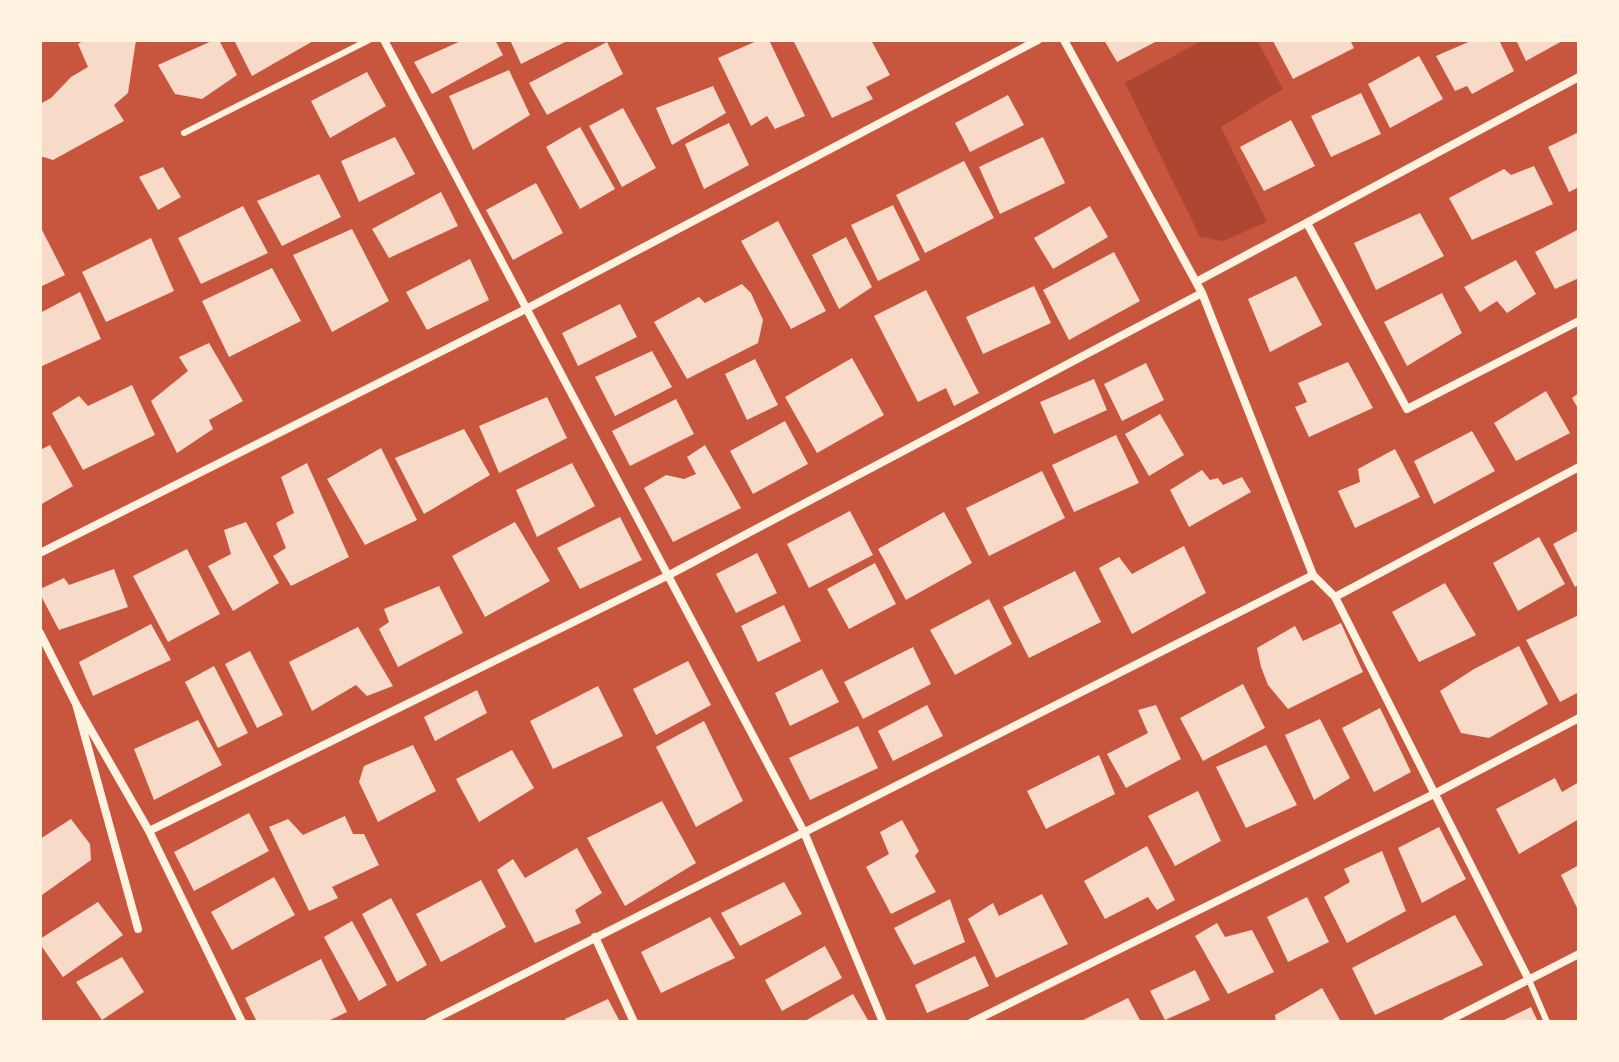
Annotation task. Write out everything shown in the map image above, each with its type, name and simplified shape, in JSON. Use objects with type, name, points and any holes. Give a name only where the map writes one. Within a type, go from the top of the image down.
[{"type":"street","points":[[384,40],[804,832],[883,1022]]},
{"type":"street","points":[[40,553],[526,309],[1038,40]]},
{"type":"street","points":[[1064,40],[1202,293],[1313,575],[1335,597],[1529,980]]},
{"type":"street","points":[[1196,282],[1579,77]]},
{"type":"street","points":[[1307,223],[1407,409],[1579,321]]},
{"type":"street","points":[[149,831],[669,575],[1202,293]]},
{"type":"street","points":[[1335,597],[1579,467]]},
{"type":"street","points":[[429,1022],[1313,575]]},
{"type":"street","points":[[40,633],[76,704],[149,831],[242,1022]]},
{"type":"street","points":[[76,704],[138,929]]},
{"type":"street","points":[[972,1022],[1434,794],[1579,718]]},
{"type":"street","points":[[595,937],[634,1022]]},
{"type":"street","points":[[1446,1022],[1579,954]]},
{"type":"lane","points":[[184,133],[369,40]]},
{"type":"lane","points":[[1529,980],[1547,1022]]},
{"type":"shaded area","points":[[1203,40],[1257,40],[1283,89],[1221,127],[1267,222],[1223,241],[1200,237],[1125,83]]},
{"type":"building","points":[[85,40],[136,40],[128,93],[114,105],[124,121],[53,160],[40,156],[40,104],[51,98],[71,77],[88,67],[78,44]]},
{"type":"building","points":[[219,40],[237,75],[202,99],[175,94],[158,65]]},
{"type":"building","points":[[234,40],[315,40],[252,76]]},
{"type":"building","points":[[463,40],[495,40],[503,55],[432,94],[414,62]]},
{"type":"building","points":[[510,40],[569,40],[521,64]]},
{"type":"building","points":[[759,40],[769,40],[805,116],[775,129],[767,116],[751,126],[718,58]]},
{"type":"building","points":[[871,40],[890,75],[866,87],[873,99],[832,118],[794,42]]},
{"type":"building","points":[[1104,40],[1159,40],[1117,62]]},
{"type":"building","points":[[1350,40],[1354,48],[1293,79],[1273,41]]},
{"type":"building","points":[[1473,40],[1499,40],[1514,71],[1472,94],[1467,86],[1455,91],[1436,56]]},
{"type":"building","points":[[1516,40],[1564,40],[1526,61]]},
{"type":"building","points":[[607,42],[623,74],[547,115],[529,83]]},
{"type":"building","points":[[1419,56],[1443,99],[1390,128],[1368,84]]},
{"type":"building","points":[[509,70],[530,115],[473,150],[449,96]]},
{"type":"building","points":[[367,72],[386,106],[330,138],[311,101]]},
{"type":"building","points":[[713,86],[726,113],[672,145],[656,108]]},
{"type":"building","points":[[1361,93],[1381,134],[1331,157],[1311,116]]},
{"type":"building","points":[[1008,95],[1024,125],[970,152],[955,123]]},
{"type":"building","points":[[623,108],[656,168],[622,187],[589,126]]},
{"type":"building","points":[[1291,120],[1315,166],[1264,191],[1240,147]]},
{"type":"building","points":[[729,123],[749,165],[704,189],[685,144]]},
{"type":"building","points":[[580,127],[615,189],[580,209],[546,147]]},
{"type":"building","points":[[1579,132],[1579,187],[1569,192],[1548,147]]},
{"type":"building","points":[[395,137],[415,174],[359,202],[341,161]]},
{"type":"building","points":[[1043,137],[1065,183],[1000,214],[979,167]]},
{"type":"building","points":[[964,161],[994,218],[925,253],[896,195]]},
{"type":"building","points":[[1534,166],[1553,204],[1472,240],[1449,198],[1504,169],[1511,175]]},
{"type":"building","points":[[163,167],[181,197],[158,210],[139,177]]},
{"type":"building","points":[[319,174],[341,217],[282,246],[257,201]]},
{"type":"building","points":[[536,183],[563,233],[513,260],[486,210]]},
{"type":"building","points":[[441,192],[458,226],[389,258],[372,229]]},
{"type":"building","points":[[893,205],[920,260],[878,281],[851,225]]},
{"type":"building","points":[[243,206],[268,253],[201,284],[178,238]]},
{"type":"building","points":[[1090,206],[1108,237],[1053,269],[1034,238]]},
{"type":"building","points":[[1420,213],[1444,256],[1376,290],[1354,243]]},
{"type":"building","points":[[778,221],[826,311],[791,329],[741,241]]},
{"type":"building","points":[[40,226],[65,275],[40,287]]},
{"type":"building","points":[[352,229],[389,301],[332,332],[293,255]]},
{"type":"building","points":[[1579,229],[1579,278],[1555,289],[1535,252]]},
{"type":"building","points":[[846,237],[872,287],[839,309],[812,255]]},
{"type":"building","points":[[151,238],[174,291],[106,322],[82,272]]},
{"type":"building","points":[[1114,252],[1140,301],[1069,340],[1043,290]]},
{"type":"building","points":[[470,259],[489,300],[427,330],[406,292]]},
{"type":"building","points":[[1516,260],[1536,294],[1507,313],[1497,301],[1480,312],[1464,287]]},
{"type":"building","points":[[272,268],[301,321],[229,357],[202,301]]},
{"type":"building","points":[[1296,276],[1322,325],[1270,352],[1248,299]]},
{"type":"building","points":[[742,284],[751,293],[763,320],[758,343],[687,379],[654,322],[699,297],[705,303]]},
{"type":"building","points":[[1034,286],[1051,323],[983,354],[966,317]]},
{"type":"building","points":[[926,290],[979,393],[954,406],[946,388],[918,402],[874,316]]},
{"type":"building","points":[[80,292],[101,339],[40,367],[40,313]]},
{"type":"building","points":[[1442,293],[1462,333],[1407,366],[1384,322]]},
{"type":"building","points":[[620,304],[637,337],[578,366],[562,333]]},
{"type":"building","points":[[209,343],[243,401],[209,420],[213,429],[177,453],[151,401],[188,371],[179,357]]},
{"type":"building","points":[[652,351],[672,387],[615,416],[595,377]]},
{"type":"building","points":[[852,358],[884,415],[817,453],[785,397]]},
{"type":"building","points":[[755,359],[778,405],[747,420],[725,374]]},
{"type":"building","points":[[1348,362],[1373,408],[1309,437],[1295,407],[1307,402],[1298,383]]},
{"type":"building","points":[[1146,363],[1164,400],[1122,421],[1104,384]]},
{"type":"building","points":[[1094,379],[1107,410],[1054,434],[1040,402]]},
{"type":"building","points":[[132,385],[155,435],[83,470],[52,413],[79,396],[88,406]]},
{"type":"building","points":[[1546,391],[1570,433],[1516,461],[1494,423]]},
{"type":"building","points":[[1579,393],[1579,410],[1572,398]]},
{"type":"building","points":[[547,397],[567,438],[499,473],[479,426]]},
{"type":"building","points":[[676,399],[694,434],[630,466],[612,431]]},
{"type":"building","points":[[1160,414],[1184,455],[1149,476],[1125,434]]},
{"type":"building","points":[[785,421],[808,464],[753,494],[730,451]]},
{"type":"building","points":[[464,429],[490,475],[424,514],[395,458]]},
{"type":"building","points":[[1472,431],[1495,471],[1434,504],[1414,461]]},
{"type":"building","points":[[1116,435],[1139,483],[1074,512],[1052,465]]},
{"type":"building","points":[[50,445],[73,486],[40,505],[40,450]]},
{"type":"building","points":[[705,445],[741,508],[673,542],[644,488],[666,475],[684,479],[696,474],[687,457]]},
{"type":"building","points":[[381,448],[417,520],[365,545],[327,479]]},
{"type":"building","points":[[1395,449],[1420,497],[1355,528],[1338,491],[1360,482],[1358,469]]},
{"type":"building","points":[[307,463],[349,557],[291,586],[273,556],[286,548],[276,523],[294,513],[281,477]]},
{"type":"building","points":[[572,463],[595,506],[537,537],[516,490]]},
{"type":"building","points":[[1202,470],[1210,480],[1218,478],[1223,485],[1242,477],[1251,492],[1189,527],[1170,490]]},
{"type":"building","points":[[1042,471],[1065,518],[989,556],[966,508]]},
{"type":"building","points":[[850,511],[873,555],[809,588],[787,544]]},
{"type":"building","points":[[944,512],[972,563],[906,600],[878,549]]},
{"type":"building","points":[[620,517],[642,560],[580,589],[557,548]]},
{"type":"building","points":[[246,522],[279,583],[233,611],[208,566],[231,554],[224,530]]},
{"type":"building","points":[[515,522],[550,581],[485,617],[452,556]]},
{"type":"building","points":[[1579,530],[1579,584],[1575,587],[1553,544]]},
{"type":"building","points":[[1539,537],[1565,584],[1518,611],[1493,563]]},
{"type":"building","points":[[1184,546],[1206,593],[1132,634],[1099,568],[1119,557],[1132,574]]},
{"type":"building","points":[[187,549],[220,614],[168,642],[133,576]]},
{"type":"building","points":[[757,553],[777,593],[736,613],[716,574]]},
{"type":"building","points":[[875,563],[896,604],[849,629],[827,589]]},
{"type":"building","points":[[114,569],[128,607],[59,630],[40,589],[64,578],[69,585]]},
{"type":"building","points":[[1075,571],[1101,622],[1029,658],[1003,607]]},
{"type":"building","points":[[1445,583],[1476,635],[1419,662],[1392,612]]},
{"type":"building","points":[[439,586],[463,633],[398,667],[379,629],[389,622],[384,609]]},
{"type":"building","points":[[989,599],[1012,644],[955,675],[930,630]]},
{"type":"building","points":[[784,605],[801,641],[758,662],[741,626]]},
{"type":"building","points":[[1579,615],[1579,692],[1560,702],[1526,640]]},
{"type":"building","points":[[1341,623],[1363,672],[1288,709],[1268,685],[1257,648],[1295,626],[1303,641]]},
{"type":"building","points":[[151,624],[171,660],[93,696],[79,662]]},
{"type":"building","points":[[358,627],[393,686],[367,696],[356,685],[312,711],[289,662]]},
{"type":"building","points":[[1519,646],[1548,704],[1489,738],[1461,733],[1440,691]]},
{"type":"building","points":[[913,647],[931,684],[863,719],[844,682]]},
{"type":"building","points":[[250,651],[283,715],[257,728],[225,664]]},
{"type":"building","points":[[688,661],[711,705],[656,735],[633,689]]},
{"type":"building","points":[[214,666],[248,733],[218,748],[185,682]]},
{"type":"building","points":[[822,669],[839,702],[790,726],[775,693]]},
{"type":"building","points":[[1243,684],[1265,728],[1203,761],[1180,718]]},
{"type":"building","points":[[598,686],[623,736],[553,769],[530,721]]},
{"type":"building","points":[[477,690],[487,713],[435,741],[424,717]]},
{"type":"building","points":[[927,705],[943,736],[893,761],[878,731]]},
{"type":"building","points":[[1156,705],[1181,759],[1126,788],[1107,754],[1148,733],[1138,710]]},
{"type":"building","points":[[1380,708],[1411,772],[1374,792],[1342,728]]},
{"type":"building","points":[[1320,719],[1350,778],[1314,800],[1285,735]]},
{"type":"building","points":[[198,720],[222,765],[154,800],[134,749]]},
{"type":"building","points":[[704,721],[743,801],[696,827],[656,747]]},
{"type":"building","points":[[858,726],[878,768],[810,800],[789,758]]},
{"type":"building","points":[[413,745],[436,791],[378,822],[359,782],[364,766]]},
{"type":"building","points":[[1266,745],[1297,805],[1246,828],[1216,767]]},
{"type":"building","points":[[512,750],[534,788],[479,822],[456,779]]},
{"type":"building","points":[[1099,755],[1115,794],[1046,829],[1027,791]]},
{"type":"building","points":[[1555,778],[1562,792],[1579,782],[1579,819],[1519,854],[1496,809]]},
{"type":"building","points":[[1198,791],[1221,841],[1175,866],[1148,816]]},
{"type":"building","points":[[662,801],[696,863],[625,906],[587,838]]},
{"type":"building","points":[[249,813],[269,851],[194,891],[174,852]]},
{"type":"building","points":[[345,816],[353,834],[364,834],[379,865],[332,887],[338,898],[309,911],[269,827],[288,819],[303,835]]},
{"type":"building","points":[[71,819],[90,844],[91,860],[42,895],[40,839]]},
{"type":"building","points":[[902,820],[919,851],[915,856],[936,892],[891,914],[866,867],[889,854],[880,832]]},
{"type":"building","points":[[1439,827],[1466,879],[1422,903],[1398,848]]},
{"type":"building","points":[[1147,846],[1175,900],[1157,910],[1148,897],[1105,919],[1084,881]]},
{"type":"building","points":[[577,848],[602,893],[575,910],[581,923],[535,943],[497,870],[513,859],[525,878]]},
{"type":"building","points":[[1382,851],[1406,911],[1347,943],[1324,897],[1350,882],[1344,869]]},
{"type":"building","points":[[1579,865],[1579,912],[1561,875]]},
{"type":"building","points":[[274,877],[295,915],[232,950],[211,912]]},
{"type":"building","points":[[481,880],[506,927],[441,962],[416,914]]},
{"type":"building","points":[[784,882],[802,914],[740,946],[721,913]]},
{"type":"building","points":[[1042,894],[1068,944],[996,978],[968,919],[993,903],[999,916]]},
{"type":"building","points":[[1307,897],[1329,942],[1288,962],[1267,917]]},
{"type":"building","points":[[391,898],[427,965],[397,982],[362,914]]},
{"type":"building","points":[[950,899],[965,942],[914,965],[894,928]]},
{"type":"building","points":[[98,902],[123,935],[63,977],[40,944],[40,939]]},
{"type":"building","points":[[1455,915],[1483,965],[1375,1015],[1352,968]]},
{"type":"building","points":[[710,917],[735,958],[661,993],[641,952]]},
{"type":"building","points":[[352,921],[387,985],[359,1001],[324,937]]},
{"type":"building","points":[[1217,923],[1225,937],[1252,930],[1274,972],[1228,994],[1195,936]]},
{"type":"building","points":[[825,946],[842,978],[782,1011],[765,980]]},
{"type":"building","points":[[975,956],[989,986],[927,1013],[915,985]]},
{"type":"building","points":[[122,957],[144,992],[102,1020],[76,982]]},
{"type":"building","points":[[321,959],[347,1012],[326,1022],[257,1022],[245,998]]},
{"type":"building","points":[[1195,970],[1210,1000],[1165,1020],[1150,991]]},
{"type":"building","points":[[1322,988],[1341,1022],[1276,1022],[1275,1015]]},
{"type":"building","points":[[853,994],[869,1022],[803,1022]]},
{"type":"building","points":[[1128,998],[1141,1022],[1079,1022]]},
{"type":"building","points":[[608,999],[620,1022],[566,1022],[565,1019]]},
{"type":"building","points":[[1531,1007],[1538,1022],[1500,1022]]}]
